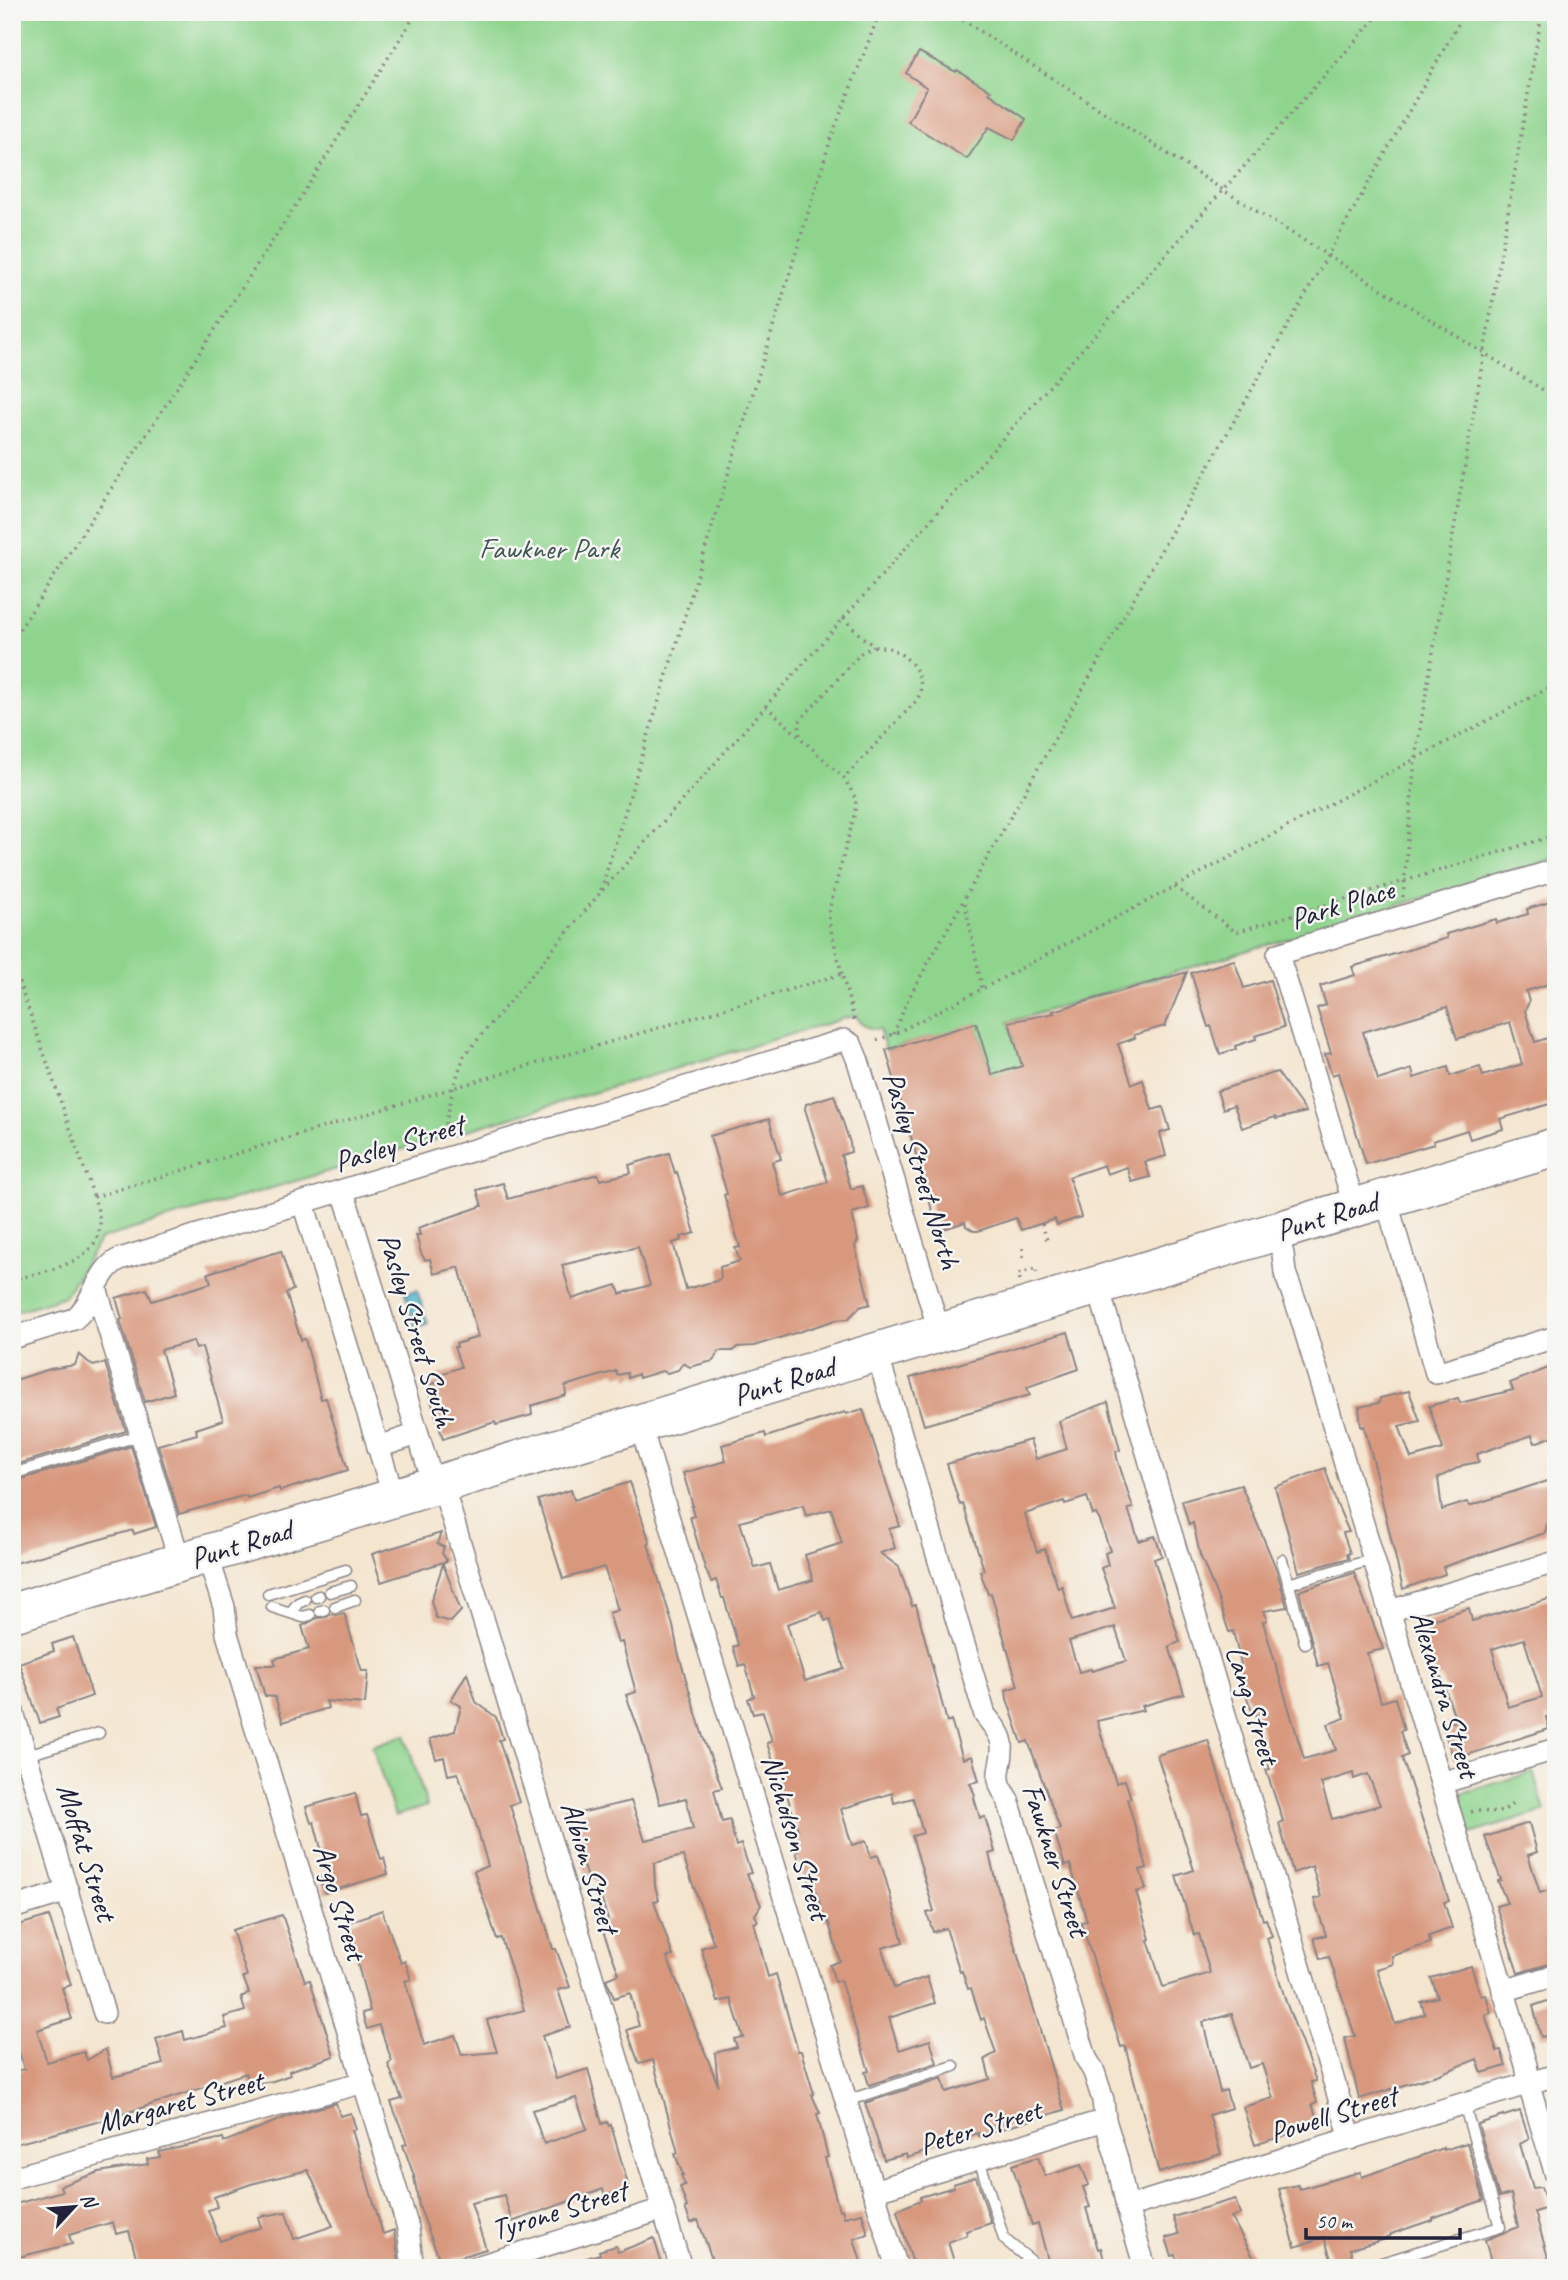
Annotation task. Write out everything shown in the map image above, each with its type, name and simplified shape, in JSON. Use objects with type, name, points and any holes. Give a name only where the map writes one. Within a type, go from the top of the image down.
[{"type":"highway","name":"Punt Road","points":[[12,1613],[1556,1147]]},
{"type":"street","name":"Park Place","points":[[1370,1203],[1278,954],[1556,870]]},
{"type":"street","name":"Pasley Street North","points":[[831,1044],[848,1041],[854,1051],[940,1334]]},
{"type":"street","name":"Pasley Street","points":[[12,1338],[74,1319],[81,1313],[111,1265],[120,1259],[831,1044]]},
{"type":"street","name":"Pasley Street South","points":[[343,1191],[418,1434],[438,1485]]},
{"type":"street","points":[[303,1203],[394,1498]]},
{"type":"street","points":[[1370,1203],[1436,1373],[1556,1337]]},
{"type":"street","name":"Alexandra Street","points":[[1276,1232],[1283,1254],[1284,1273],[1299,1311],[1374,1559],[1556,2175]]},
{"type":"street","name":"Lang Street","points":[[1098,1287],[1351,2139]]},
{"type":"street","name":"Argo Street","points":[[96,1288],[141,1436],[194,1558],[224,1607],[227,1634],[408,2228],[415,2268]]},
{"type":"street","name":"Fawkner Street","points":[[877,1353],[985,1715],[999,1734],[1002,1745],[997,1776],[1009,1800],[1086,2058],[1094,2072],[1103,2100],[1105,2120],[1145,2268]]},
{"type":"street","name":"Nicholson Street","points":[[640,1424],[897,2268]]},
{"type":"street","points":[[378,1447],[418,1434]]},
{"type":"street","name":"Albion Street","points":[[438,1485],[681,2268]]},
{"type":"street","points":[[1389,1611],[1556,1562]]},
{"type":"street","name":"Moffat Street","points":[[12,1709],[24,1763],[68,1891],[104,2013]]},
{"type":"street","points":[[1441,1783],[1556,1749]]},
{"type":"street","points":[[12,1908],[68,1891]]},
{"type":"street","points":[[1503,1991],[1556,1975]]},
{"type":"street","name":"Powell Street","points":[[1127,2207],[1556,2075]]},
{"type":"street","name":"Margaret Street","points":[[12,2178],[364,2082]]},
{"type":"street","name":"Peter Street","points":[[873,2191],[1105,2120]]},
{"type":"street","name":"Tyrone Street","points":[[472,2268],[663,2209]]},
{"type":"lane","points":[[12,1474],[141,1436]]},
{"type":"lane","points":[[1288,1584],[1374,1559]]},
{"type":"lane","points":[[1282,1560],[1305,1643]]},
{"type":"lane","points":[[268,1594],[346,1570]]},
{"type":"lane","points":[[291,1612],[298,1603],[351,1586]]},
{"type":"lane","points":[[272,1607],[303,1617],[355,1601]]},
{"type":"lane","points":[[24,1763],[99,1733]]},
{"type":"lane","points":[[846,2101],[954,2066]]},
{"type":"lane","points":[[1375,2265],[1500,2228],[1464,2104]]},
{"type":"lane","points":[[979,2159],[1004,2239],[1031,2261],[1033,2268]]},
{"type":"path","points":[[12,641],[292,211],[417,12]]},
{"type":"path","points":[[600,893],[831,138],[880,12]]},
{"type":"path","points":[[951,12],[1223,190],[1556,398]]},
{"type":"path","points":[[443,1141],[453,1088],[464,1056],[600,893],[1381,12]]},
{"type":"path","points":[[894,1034],[906,1003],[926,965],[1465,12]]},
{"type":"path","points":[[1402,917],[1415,758],[1542,12]]},
{"type":"path","points":[[843,618],[874,646],[893,649],[912,664],[921,680],[921,693],[917,701],[844,778]]},
{"type":"path","points":[[801,737],[799,722],[861,653],[874,646]]},
{"type":"path","points":[[877,1040],[982,989],[1556,684]]},
{"type":"path","points":[[766,706],[844,778],[856,799],[855,812],[829,910],[829,922],[855,1024]]},
{"type":"path","points":[[1175,887],[1236,932],[1556,835]]},
{"type":"path","points":[[964,901],[982,989]]},
{"type":"path","points":[[12,962],[94,1197],[100,1227],[89,1250],[76,1261],[12,1280]]},
{"type":"path","points":[[94,1197],[842,974]]},
{"type":"path","points":[[1042,1224],[1048,1243]]},
{"type":"path","points":[[1023,1245],[1023,1257]]},
{"type":"path","points":[[1020,1282],[1018,1274],[1027,1270],[1036,1268],[1038,1276]]},
{"type":"path","points":[[1477,1810],[1494,1813],[1506,1810],[1513,1803]]},
{"type":"green space","name":"Fawkner Park","points":[[12,12],[1556,12],[1556,858],[1009,1022],[1017,1048],[1035,1066],[992,1076],[976,1024],[886,1050],[879,1029],[865,1026],[856,1015],[100,1239],[65,1296],[12,1313]]},
{"type":"green space","points":[[405,1735],[427,1806],[395,1816],[372,1746]]},
{"type":"green space","points":[[1533,1772],[1545,1811],[1471,1834],[1459,1794]]},
{"type":"water","points":[[417,1290],[428,1324],[415,1327],[405,1293]]},
{"type":"building","points":[[919,52],[956,72],[957,70],[991,91],[989,93],[1026,119],[1014,140],[989,127],[967,159],[908,122],[927,88],[906,73]]},
{"type":"building","points":[[1556,900],[1556,982],[1526,991],[1529,1002],[1525,1011],[1535,1042],[1551,1037],[1556,1051],[1556,1102],[1500,1119],[1503,1129],[1470,1139],[1467,1130],[1433,1141],[1434,1144],[1366,1164],[1338,1073],[1332,1075],[1325,1054],[1331,1053],[1317,1008],[1326,1005],[1320,986],[1355,975],[1352,967],[1447,938],[1446,934],[1496,919],[1497,923],[1528,914],[1527,909]],"holes":[[[1447,1007],[1457,1039],[1510,1022],[1522,1064],[1483,1076],[1480,1067],[1450,1076],[1448,1067],[1414,1078],[1412,1069],[1378,1080],[1363,1032]]]},
{"type":"building","points":[[1234,960],[1244,988],[1270,980],[1284,1027],[1255,1036],[1256,1039],[1220,1054],[1211,1026],[1208,1027],[1191,973]]},
{"type":"building","points":[[1187,972],[1165,1026],[1134,1035],[1135,1038],[1118,1044],[1132,1084],[1143,1080],[1152,1110],[1163,1107],[1170,1130],[1160,1133],[1166,1156],[1145,1162],[1150,1177],[1132,1182],[1127,1167],[1107,1174],[1104,1165],[1069,1177],[1081,1217],[1057,1225],[1055,1219],[1021,1230],[1016,1218],[978,1231],[966,1226],[965,1222],[938,1231],[886,1050],[976,1023],[992,1075],[1022,1066],[1009,1022],[1054,1013],[1053,1011]]},
{"type":"building","points":[[1277,1072],[1306,1112],[1276,1119],[1275,1117],[1242,1128],[1234,1105],[1223,1109],[1217,1091]]},
{"type":"building","points":[[834,1095],[850,1143],[851,1152],[841,1155],[851,1189],[862,1186],[869,1208],[852,1213],[858,1240],[855,1246],[870,1304],[860,1307],[848,1319],[836,1320],[754,1346],[719,1351],[713,1361],[690,1367],[683,1363],[678,1370],[667,1373],[662,1371],[639,1378],[638,1374],[628,1378],[627,1373],[617,1375],[616,1371],[565,1386],[566,1395],[531,1406],[532,1415],[496,1425],[495,1422],[443,1439],[428,1385],[440,1382],[438,1375],[461,1367],[454,1347],[457,1347],[456,1344],[478,1337],[459,1267],[434,1274],[430,1259],[425,1260],[421,1253],[416,1235],[420,1235],[418,1228],[482,1206],[477,1190],[503,1183],[508,1199],[598,1174],[600,1180],[631,1173],[629,1165],[669,1153],[695,1233],[681,1237],[682,1240],[673,1243],[686,1289],[716,1281],[721,1278],[720,1267],[740,1261],[735,1248],[740,1247],[710,1136],[769,1119],[781,1159],[772,1162],[782,1196],[828,1182],[805,1109],[806,1104]],"holes":[[[638,1247],[650,1285],[620,1294],[617,1285],[572,1299],[562,1265]]]},
{"type":"building","points":[[281,1251],[293,1290],[286,1293],[301,1340],[305,1339],[321,1399],[326,1398],[348,1470],[280,1491],[279,1488],[247,1498],[246,1495],[179,1514],[158,1445],[197,1434],[196,1429],[223,1420],[202,1347],[196,1349],[193,1341],[161,1350],[174,1393],[145,1402],[116,1298],[147,1289],[152,1301],[211,1283],[208,1273]]},
{"type":"building","points":[[1068,1332],[1079,1369],[1027,1387],[1030,1395],[924,1425],[910,1378]]},
{"type":"building","points":[[79,1354],[93,1366],[105,1363],[126,1431],[12,1466],[12,1381],[50,1369],[75,1365]]},
{"type":"building","points":[[1556,1365],[1556,1435],[1535,1443],[1532,1435],[1477,1454],[1479,1462],[1463,1465],[1438,1478],[1442,1510],[1467,1502],[1469,1506],[1556,1478],[1545,1533],[1443,1567],[1445,1574],[1403,1589],[1375,1467],[1364,1426],[1361,1427],[1359,1407],[1379,1403],[1380,1398],[1409,1391],[1420,1421],[1399,1426],[1411,1458],[1443,1449],[1429,1406],[1458,1398],[1460,1403],[1513,1390],[1510,1383]]},
{"type":"building","points":[[1108,1402],[1120,1450],[1116,1451],[1117,1458],[1133,1508],[1128,1509],[1139,1541],[1155,1536],[1162,1556],[1154,1559],[1180,1642],[1169,1646],[1184,1694],[1142,1706],[1144,1710],[1097,1721],[1116,1783],[1125,1780],[1131,1798],[1127,1799],[1147,1868],[1140,1870],[1146,1889],[1136,1892],[1163,1987],[1210,1973],[1199,1934],[1194,1935],[1176,1876],[1194,1870],[1157,1755],[1208,1740],[1263,1920],[1266,1919],[1272,1936],[1267,1938],[1286,2002],[1316,2081],[1311,2082],[1317,2102],[1312,2104],[1319,2124],[1255,2145],[1243,2107],[1273,2098],[1262,2064],[1249,2068],[1232,2014],[1203,2022],[1220,2092],[1226,2090],[1231,2108],[1209,2115],[1221,2154],[1159,2173],[1125,2046],[1121,2047],[1081,1922],[1087,1921],[1070,1864],[1065,1866],[1054,1831],[1060,1829],[1028,1741],[1022,1743],[1007,1699],[1006,1690],[1018,1686],[991,1593],[988,1594],[980,1571],[984,1570],[963,1504],[960,1505],[947,1464],[1030,1440],[1036,1459],[1067,1449],[1059,1421]],"holes":[[[1087,1497],[1093,1515],[1096,1514],[1100,1521],[1110,1551],[1105,1553],[1108,1565],[1101,1568],[1115,1608],[1072,1621],[1062,1586],[1058,1588],[1045,1549],[1037,1552],[1025,1514],[1064,1501],[1065,1504]],[[1115,1627],[1126,1661],[1079,1672],[1069,1641]]]},
{"type":"building","points":[[863,1409],[900,1526],[889,1529],[895,1548],[880,1553],[899,1567],[912,1606],[916,1605],[947,1722],[951,1720],[963,1759],[972,1756],[979,1781],[970,1783],[980,1818],[985,1817],[995,1852],[989,1854],[997,1886],[1064,2110],[979,2136],[978,2133],[962,2138],[961,2136],[930,2146],[931,2150],[907,2158],[906,2154],[884,2160],[865,2103],[942,2078],[946,2092],[990,2079],[985,2059],[996,2053],[984,2018],[981,2020],[971,1988],[968,1989],[962,1971],[960,1972],[946,1928],[933,1932],[927,1913],[934,1911],[912,1836],[923,1833],[913,1798],[894,1803],[892,1793],[841,1809],[852,1845],[866,1841],[871,1857],[878,1855],[884,1873],[903,1942],[882,1948],[894,1988],[927,1977],[935,2003],[889,2018],[899,2050],[930,2040],[937,2063],[869,2085],[865,2072],[869,2071],[840,1980],[835,1982],[830,1965],[840,1961],[828,1920],[825,1921],[815,1888],[812,1889],[808,1876],[804,1878],[793,1831],[798,1830],[787,1795],[780,1797],[775,1778],[778,1777],[767,1743],[772,1741],[763,1712],[753,1714],[748,1699],[754,1696],[745,1664],[739,1666],[733,1647],[738,1645],[724,1598],[716,1580],[711,1582],[705,1568],[690,1517],[694,1516],[693,1506],[683,1473],[726,1461],[722,1445],[765,1433],[766,1437],[845,1412],[846,1414]],"holes":[[[803,1505],[806,1516],[831,1509],[842,1543],[805,1555],[813,1580],[778,1590],[770,1564],[755,1568],[740,1522]],[[822,1612],[825,1621],[830,1619],[844,1669],[805,1681],[787,1624]]]},
{"type":"building","points":[[131,1446],[156,1527],[134,1534],[133,1530],[12,1564],[12,1482]]},
{"type":"building","points":[[1325,1468],[1349,1532],[1343,1533],[1350,1553],[1347,1554],[1349,1558],[1299,1572],[1275,1487]]},
{"type":"building","points":[[630,1482],[650,1543],[648,1544],[703,1737],[722,1788],[714,1790],[722,1822],[730,1820],[736,1846],[741,1844],[751,1873],[747,1874],[761,1905],[755,1915],[758,1921],[754,1923],[768,1977],[776,1974],[798,2051],[801,2051],[814,2094],[812,2095],[820,2113],[817,2114],[828,2157],[825,2158],[839,2210],[842,2209],[844,2217],[862,2213],[868,2234],[854,2239],[863,2268],[715,2268],[698,2220],[691,2223],[685,2208],[687,2207],[680,2187],[685,2185],[683,2175],[675,2154],[678,2153],[653,2060],[639,2064],[627,2030],[639,2026],[630,1993],[614,1998],[606,1979],[619,1974],[600,1923],[608,1920],[595,1879],[588,1881],[567,1816],[631,1801],[645,1840],[693,1829],[686,1798],[660,1804],[641,1736],[626,1695],[636,1692],[622,1642],[618,1643],[609,1613],[618,1610],[604,1567],[563,1579],[538,1500],[571,1490],[574,1500]],"holes":[[[683,1856],[714,1944],[701,1948],[718,2002],[731,1999],[743,2037],[734,2039],[737,2047],[715,2053],[718,2085],[667,1957],[673,1956],[654,1901],[659,1900],[654,1863]]]},
{"type":"building","points":[[1241,1485],[1276,1568],[1287,1607],[1264,1611],[1267,1620],[1263,1622],[1304,1759],[1336,1750],[1328,1724],[1345,1718],[1328,1663],[1318,1666],[1299,1591],[1354,1573],[1383,1649],[1367,1653],[1381,1702],[1395,1698],[1404,1730],[1400,1731],[1408,1755],[1402,1758],[1449,1901],[1444,1902],[1452,1928],[1429,1936],[1430,1943],[1392,1956],[1393,1964],[1377,1969],[1395,2024],[1425,2014],[1421,2002],[1438,1997],[1431,1978],[1471,1966],[1481,1996],[1486,1995],[1491,2013],[1485,2015],[1497,2051],[1501,2050],[1506,2066],[1482,2073],[1477,2059],[1437,2075],[1359,2099],[1345,2038],[1355,2036],[1329,1957],[1320,1959],[1314,1938],[1326,1935],[1314,1899],[1321,1897],[1312,1866],[1293,1873],[1279,1823],[1283,1821],[1266,1770],[1270,1769],[1262,1746],[1264,1745],[1256,1713],[1253,1714],[1238,1665],[1241,1664],[1233,1631],[1229,1632],[1200,1555],[1193,1523],[1189,1525],[1182,1501]],"holes":[[[1353,1773],[1354,1779],[1368,1774],[1380,1805],[1332,1819],[1321,1783]]]},
{"type":"building","points":[[441,1533],[437,1544],[444,1547],[442,1553],[447,1561],[381,1582],[372,1554]]},
{"type":"building","points":[[443,1564],[461,1611],[451,1622],[436,1618],[431,1601]]},
{"type":"building","points":[[1556,1597],[1556,1729],[1552,1730],[1546,1717],[1549,1729],[1454,1759],[1442,1725],[1456,1721],[1441,1677],[1434,1679],[1419,1624],[1469,1608],[1472,1621]],"holes":[[[1524,1639],[1542,1697],[1508,1707],[1492,1649]]]},
{"type":"building","points":[[344,1613],[362,1671],[368,1671],[365,1704],[326,1701],[328,1708],[283,1722],[275,1697],[265,1696],[256,1665],[276,1665],[274,1659],[309,1649],[302,1626],[317,1618]]},
{"type":"building","points":[[73,1637],[92,1696],[56,1709],[59,1717],[40,1723],[19,1663],[54,1651],[52,1644]]},
{"type":"building","points":[[467,1673],[476,1702],[496,1717],[503,1739],[499,1740],[519,1802],[510,1805],[553,1949],[556,1949],[570,1987],[558,1990],[570,2027],[542,2036],[556,2079],[588,2069],[602,2124],[607,2122],[611,2125],[629,2188],[605,2196],[603,2189],[512,2222],[504,2195],[471,2203],[486,2249],[441,2263],[419,2206],[414,2176],[403,2145],[407,2144],[391,2102],[402,2099],[388,2064],[392,2061],[379,2025],[367,2029],[362,2013],[370,2011],[347,1923],[382,1910],[401,1963],[405,1961],[411,1979],[405,1981],[424,2045],[455,2035],[462,2055],[497,2052],[487,2020],[524,2010],[501,1938],[497,1939],[474,1871],[488,1866],[476,1824],[458,1773],[448,1775],[444,1757],[436,1759],[430,1739],[455,1731],[461,1706],[451,1700]],"holes":[[[576,2098],[587,2129],[544,2144],[532,2110]]]},
{"type":"building","points":[[355,1793],[361,1816],[367,1815],[388,1874],[325,1893],[320,1877],[328,1875],[314,1822],[311,1823],[306,1807]]},
{"type":"building","points":[[1529,1823],[1537,1852],[1528,1855],[1540,1893],[1549,1890],[1556,1914],[1556,1936],[1547,1940],[1556,1962],[1518,1973],[1496,1906],[1507,1903],[1485,1837]]},
{"type":"building","points":[[282,1915],[305,1981],[310,1980],[334,2056],[289,2071],[290,2075],[273,2081],[249,2085],[246,2073],[108,2119],[12,2145],[12,2072],[24,2069],[15,2037],[12,2038],[12,1927],[49,1916],[71,1985],[62,1988],[72,2019],[37,2030],[47,2062],[84,2052],[87,2060],[106,2049],[113,2077],[163,2064],[156,2039],[183,2031],[185,2040],[227,2028],[224,2017],[245,2011],[241,1997],[249,1993],[243,1977],[247,1976],[232,1930]]},
{"type":"building","points":[[1556,1998],[1556,2035],[1541,2037],[1533,2006]]},
{"type":"building","points":[[336,2103],[340,2116],[351,2113],[356,2129],[352,2130],[383,2234],[394,2230],[399,2261],[376,2268],[312,2268],[311,2263],[296,2268],[139,2268],[129,2231],[116,2234],[113,2222],[69,2235],[72,2244],[14,2258],[12,2205],[62,2191],[60,2186],[99,2172],[148,2164],[147,2159],[160,2157],[159,2152],[223,2138],[224,2142],[292,2115]],"holes":[[[308,2170],[333,2226],[294,2239],[286,2212],[258,2217],[261,2227],[220,2241],[208,2210],[217,2207],[214,2197],[251,2184]]]},
{"type":"building","points":[[1520,2111],[1529,2139],[1520,2144],[1533,2188],[1541,2187],[1548,2208],[1535,2212],[1551,2268],[1493,2268],[1485,2240],[1518,2227],[1511,2194],[1499,2197],[1478,2124]]},
{"type":"building","points":[[1467,2143],[1484,2200],[1394,2233],[1383,2240],[1350,2249],[1356,2268],[1334,2268],[1324,2237],[1295,2247],[1279,2189],[1298,2185],[1300,2189],[1360,2172],[1362,2177],[1443,2148]]},
{"type":"building","points":[[1038,2157],[1045,2176],[1081,2165],[1089,2185],[1083,2187],[1090,2207],[1086,2208],[1106,2268],[1050,2268],[1038,2223],[1032,2225],[1012,2165]]},
{"type":"building","points":[[976,2177],[991,2223],[966,2231],[967,2235],[948,2242],[956,2268],[922,2268],[920,2262],[913,2264],[897,2210],[921,2200],[920,2197]]},
{"type":"building","points":[[1235,2199],[1240,2214],[1231,2217],[1255,2260],[1246,2268],[1180,2268],[1175,2255],[1172,2256],[1166,2238],[1179,2234],[1173,2217]]},
{"type":"building","points":[[654,2238],[663,2268],[571,2268],[570,2263],[600,2254],[599,2251],[616,2246],[618,2252]]}]
